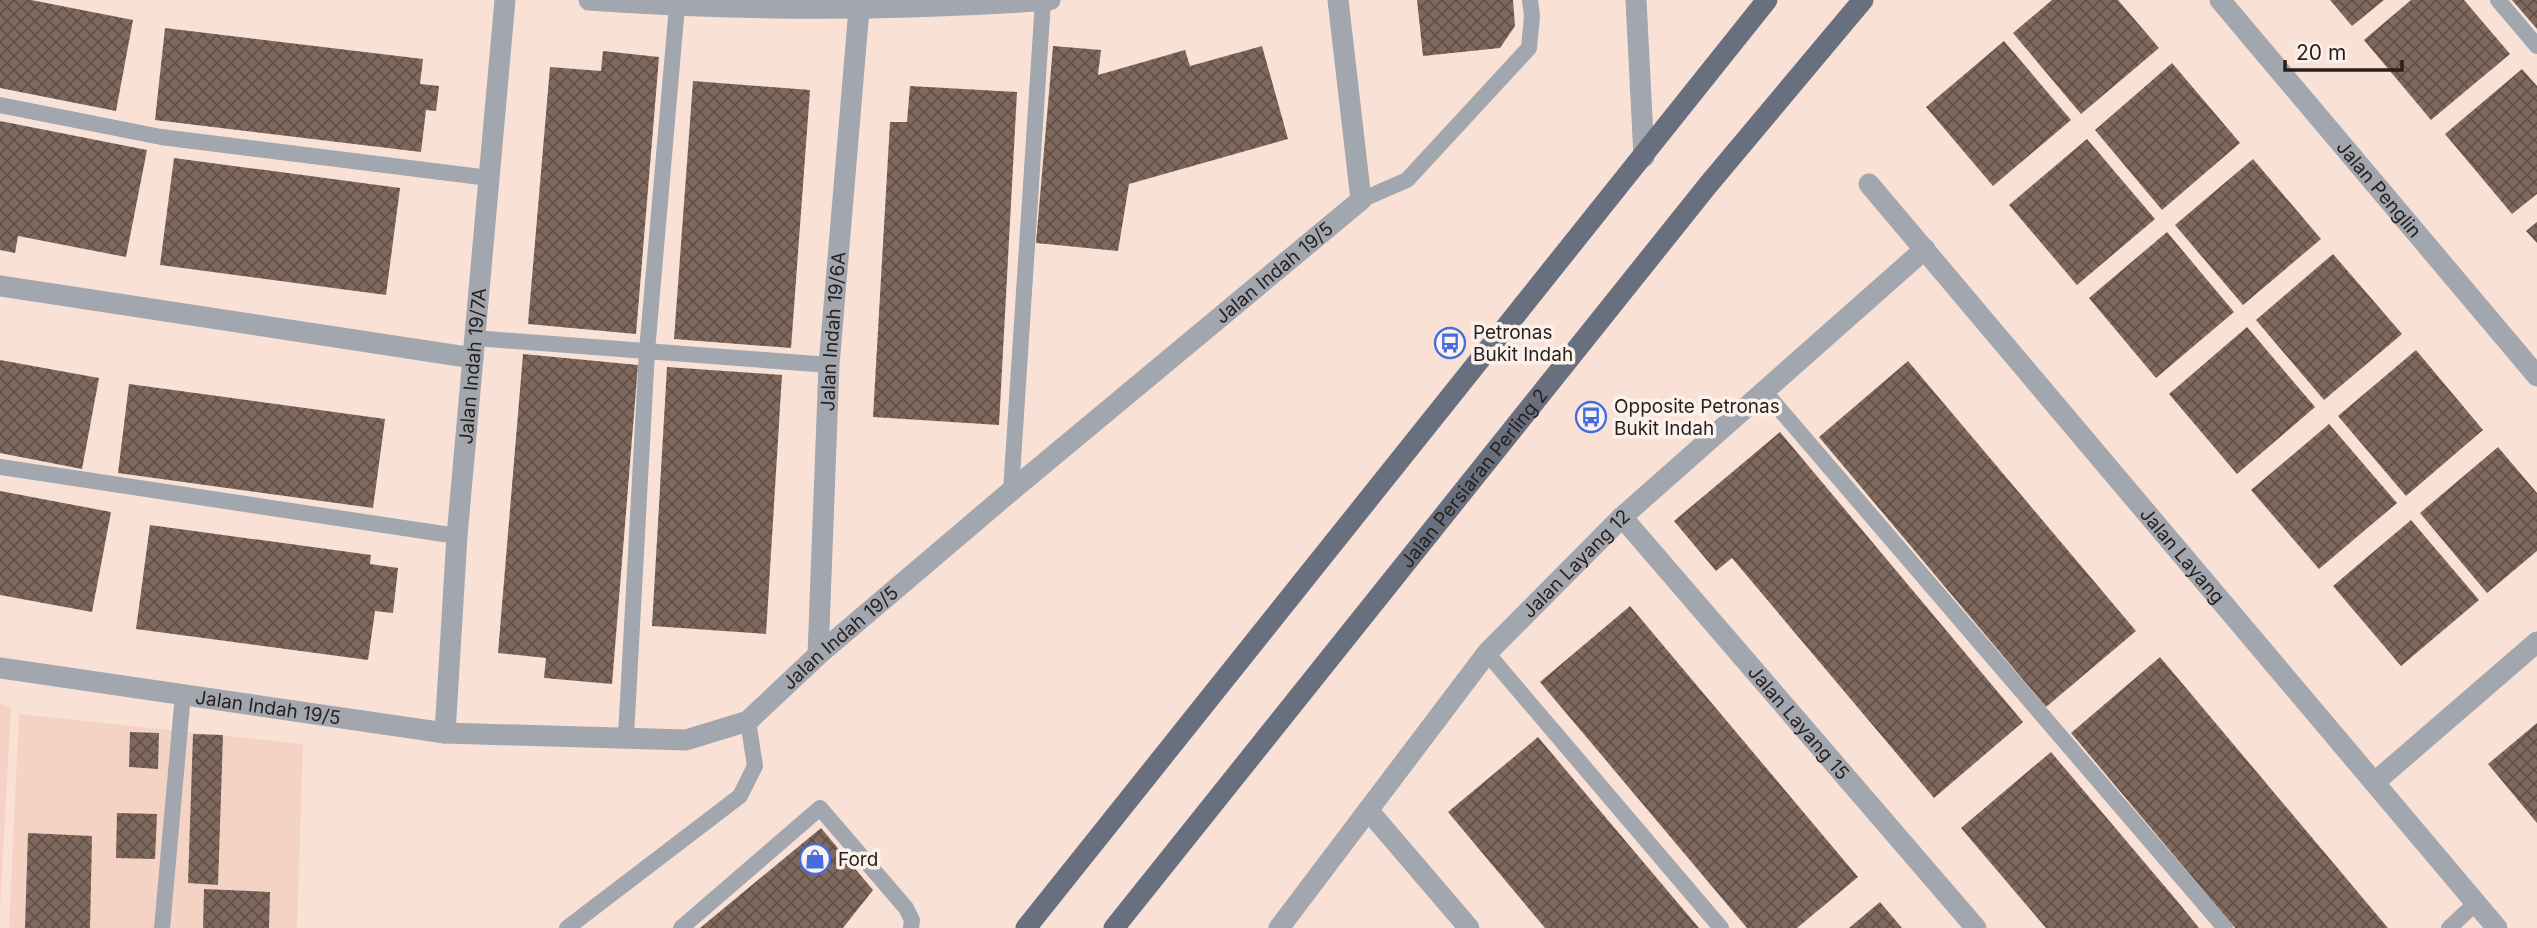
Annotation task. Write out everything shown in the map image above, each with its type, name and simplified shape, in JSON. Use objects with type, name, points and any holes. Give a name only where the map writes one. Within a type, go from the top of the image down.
[{"type":"main road","points":[[1026,928],[1767,0]]},
{"type":"main road","name":"Jalan Persiaran Perling 2","points":[[1114,928],[1708,186],[1863,0]]},
{"type":"street","name":"Jalan Indah 19/7A","points":[[445,733],[457,536],[505,0]]},
{"type":"street","points":[[589,0],[677,6],[859,9],[1050,0]]},
{"type":"street","points":[[1338,0],[1361,200]]},
{"type":"street","points":[[1636,0],[1644,157]]},
{"type":"street","name":"Jalan Penglin","points":[[2220,0],[2537,376]]},
{"type":"street","name":"Jalan Indah 19/6A","points":[[818,655],[829,365],[859,9]]},
{"type":"street","name":"Jalan Layang","points":[[1869,184],[2497,928]]},
{"type":"street","name":"Jalan Indah 19/5","points":[[0,668],[445,733],[626,736],[686,740],[748,721],[818,655],[1361,200]]},
{"type":"street","name":"Jalan Layang 12","points":[[1279,928],[1487,653],[1622,517],[1925,249]]},
{"type":"street","points":[[0,286],[474,348]]},
{"type":"street","name":"Jalan Layang 15","points":[[1622,517],[1976,928]]},
{"type":"street","points":[[2375,782],[2537,642]]},
{"type":"street","points":[[1368,810],[1469,928]]},
{"type":"lane","points":[[1361,200],[1407,180],[1529,48],[1532,16],[1530,0]]},
{"type":"lane","points":[[2498,0],[2537,46]]},
{"type":"lane","points":[[1011,491],[1043,1]]},
{"type":"lane","points":[[626,736],[647,351],[677,6]]},
{"type":"lane","points":[[0,106],[162,137],[489,178]]},
{"type":"lane","points":[[474,348],[647,351],[829,365]]},
{"type":"lane","points":[[1763,391],[2225,928]]},
{"type":"lane","points":[[0,467],[457,536]]},
{"type":"lane","points":[[1487,653],[1721,928]]},
{"type":"lane","points":[[162,928],[183,694]]},
{"type":"lane","points":[[567,928],[740,796],[755,766],[748,721]]},
{"type":"lane","points":[[681,928],[820,808],[906,908],[912,920],[911,928]]},
{"type":"lane","points":[[2449,928],[2476,903]]},
{"type":"shaded area","points":[[0,704],[11,708],[0,908]]},
{"type":"shaded area","points":[[19,714],[303,744],[297,928],[9,928]]},
{"type":"building","points":[[0,0],[31,0],[133,20],[116,111],[0,88]]},
{"type":"building","points":[[1417,0],[1513,0],[1515,26],[1500,48],[1423,56]]},
{"type":"building","points":[[2052,0],[2118,0],[2159,48],[2081,114],[2013,33]]},
{"type":"building","points":[[2330,0],[2384,0],[2352,26]]},
{"type":"building","points":[[2411,0],[2464,0],[2510,54],[2431,120],[2364,40]]},
{"type":"building","points":[[2512,0],[2537,0],[2537,29],[2531,22]]},
{"type":"building","points":[[165,28],[423,59],[420,84],[439,86],[436,111],[426,110],[421,152],[155,120]]},
{"type":"building","points":[[2004,41],[2071,120],[1993,186],[1926,107]]},
{"type":"building","points":[[1053,46],[1101,50],[1098,75],[1185,50],[1190,66],[1262,46],[1288,139],[1129,184],[1118,251],[1036,243]]},
{"type":"building","points":[[603,51],[659,57],[636,334],[528,324],[550,67],[601,71]]},
{"type":"building","points":[[2172,63],[2240,143],[2162,210],[2095,130]]},
{"type":"building","points":[[2522,69],[2537,86],[2537,194],[2512,214],[2445,134]]},
{"type":"building","points":[[693,81],[810,90],[791,348],[674,339]]},
{"type":"building","points":[[910,86],[1017,92],[999,425],[873,417],[890,122],[907,122]]},
{"type":"building","points":[[0,121],[147,150],[126,257],[18,236],[15,253],[0,250]]},
{"type":"building","points":[[2087,139],[2155,219],[2077,285],[2009,205]]},
{"type":"building","points":[[174,158],[400,188],[386,295],[160,265]]},
{"type":"building","points":[[2253,159],[2321,239],[2243,305],[2175,225]]},
{"type":"building","points":[[2537,222],[2537,243],[2526,231]]},
{"type":"building","points":[[2167,232],[2234,312],[2156,378],[2089,298]]},
{"type":"building","points":[[2333,254],[2402,334],[2324,400],[2256,320]]},
{"type":"building","points":[[2247,327],[2315,407],[2237,474],[2169,394]]},
{"type":"building","points":[[2416,350],[2483,430],[2406,496],[2338,416]]},
{"type":"building","points":[[523,354],[638,365],[612,684],[544,678],[546,658],[498,653]]},
{"type":"building","points":[[0,360],[99,378],[82,469],[0,453]]},
{"type":"building","points":[[1908,361],[2136,631],[2046,707],[1819,437]]},
{"type":"building","points":[[667,367],[782,375],[766,634],[652,626]]},
{"type":"building","points":[[129,384],[385,419],[373,508],[118,473]]},
{"type":"building","points":[[2329,424],[2397,503],[2319,569],[2251,490]]},
{"type":"building","points":[[1780,432],[2023,722],[1934,798],[1732,558],[1716,571],[1674,521]]},
{"type":"building","points":[[2498,447],[2537,493],[2537,551],[2487,593],[2420,513]]},
{"type":"building","points":[[0,491],[111,512],[92,612],[0,595]]},
{"type":"building","points":[[2411,520],[2479,600],[2401,666],[2333,586]]},
{"type":"building","points":[[150,525],[371,555],[370,564],[398,568],[393,613],[375,611],[368,660],[136,629]]},
{"type":"building","points":[[1630,606],[1858,877],[1797,928],[1747,928],[1540,682]]},
{"type":"building","points":[[2160,657],[2388,928],[2235,928],[2071,733]]},
{"type":"building","points":[[2537,723],[2537,823],[2488,764]]},
{"type":"building","points":[[130,732],[159,733],[158,769],[129,767]]},
{"type":"building","points":[[193,734],[223,735],[218,885],[188,883]]},
{"type":"building","points":[[1538,737],[1699,928],[1545,928],[1448,812]]},
{"type":"building","points":[[2051,752],[2199,928],[2046,928],[1961,828]]},
{"type":"building","points":[[117,813],[157,814],[155,859],[116,858]]},
{"type":"building","name":"Ford","points":[[821,828],[873,890],[843,928],[700,928]]},
{"type":"building","points":[[28,833],[92,836],[90,928],[25,928]]},
{"type":"building","points":[[204,889],[270,892],[269,928],[203,928]]},
{"type":"building","points":[[1880,902],[1902,928],[1849,928]]},
{"type":"place","name":"Petronas Bukit Indah","points":[[1450,343]]},
{"type":"place","name":"Opposite Petronas Bukit Indah","points":[[1591,417]]},
{"type":"place","name":"Ford","points":[[815,859]]}]
